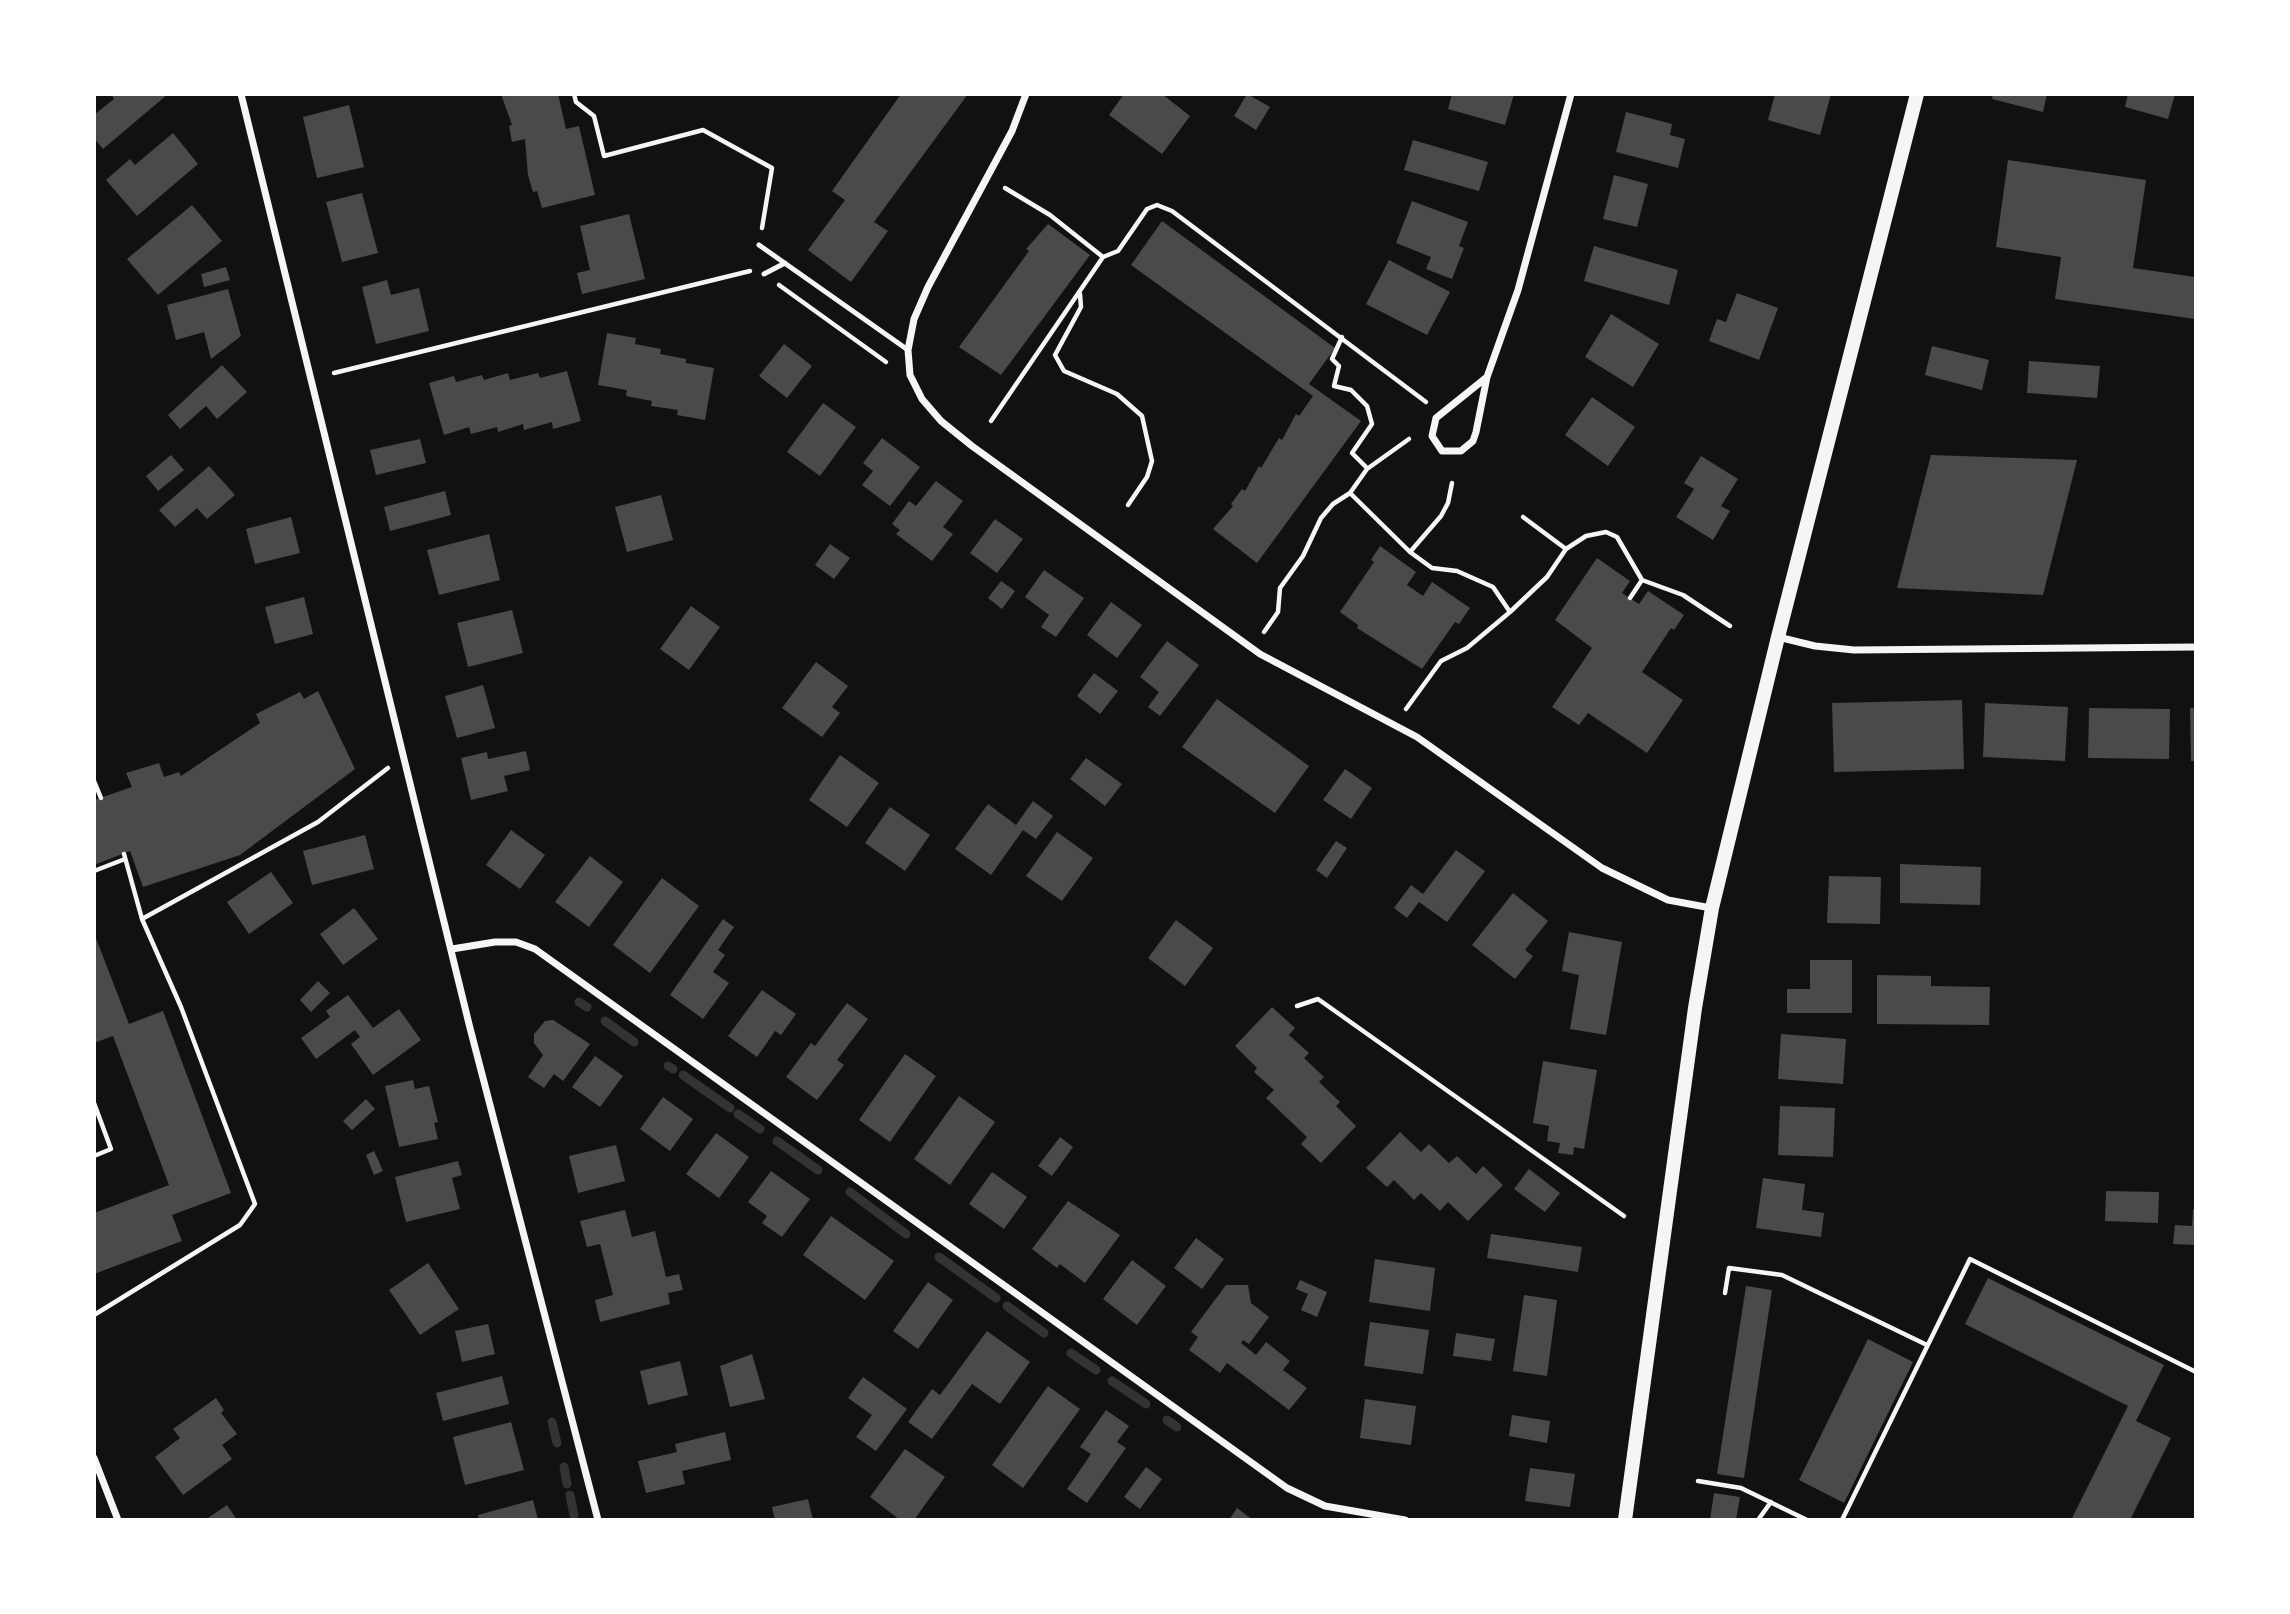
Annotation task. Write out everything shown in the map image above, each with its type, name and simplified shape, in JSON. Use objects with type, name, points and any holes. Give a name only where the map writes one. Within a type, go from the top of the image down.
[{"type":"main road","points":[[1625,1520],[1695,1008],[1712,908],[1778,637],[1917,94]]},
{"type":"street","points":[[241,94],[452,949],[598,1520]]},
{"type":"street","points":[[1026,94],[1012,131],[928,287],[914,319],[908,350],[910,375],[922,399],[941,421],[1260,654],[1417,737],[1602,868],[1668,900],[1712,908]]},
{"type":"street","points":[[1487,377],[1436,418],[1432,436],[1442,451],[1461,452],[1473,441],[1487,377],[1518,290],[1571,94]]},
{"type":"street","points":[[1778,637],[1815,646],[1854,650],[2196,647]]},
{"type":"street","points":[[452,949],[495,942],[516,942],[535,950],[1287,1488],[1325,1506],[1405,1520]]},
{"type":"street","points":[[94,1458],[118,1520]]},
{"type":"lane","points":[[760,245],[908,350]]},
{"type":"lane","points":[[764,274],[785,263]]},
{"type":"path","points":[[574,94],[576,103],[594,116],[604,156],[703,130],[772,168],[760,245]]},
{"type":"path","points":[[1005,188],[1050,215],[1103,257]]},
{"type":"path","points":[[991,421],[1103,257],[1118,251],[1147,209],[1157,205],[1172,211],[1426,402]]},
{"type":"path","points":[[334,373],[752,271],[764,274],[887,362]]},
{"type":"path","points":[[1080,294],[1081,307],[1055,355],[1064,371],[1117,394],[1142,416],[1151,444],[1152,461],[1147,477],[1128,505]]},
{"type":"path","points":[[1342,337],[1332,359],[1339,366],[1334,386],[1351,390],[1367,406],[1372,424],[1352,453],[1367,469]]},
{"type":"path","points":[[1264,632],[1278,612],[1280,589],[1303,556],[1321,518],[1333,503],[1350,493],[1367,469],[1409,439]]},
{"type":"path","points":[[1410,552],[1441,516],[1448,503],[1452,483]]},
{"type":"path","points":[[1350,493],[1410,552],[1432,568],[1457,570],[1493,587],[1510,611]]},
{"type":"path","points":[[1523,517],[1566,549]]},
{"type":"path","points":[[1406,709],[1441,661],[1466,648],[1510,611],[1547,577],[1566,549],[1586,536],[1606,533],[1617,537],[1642,580],[1683,595],[1730,626]]},
{"type":"path","points":[[1630,598],[1642,580]]},
{"type":"path","points":[[142,919],[318,822],[404,755]]},
{"type":"path","points":[[94,781],[101,797]]},
{"type":"path","points":[[94,871],[124,857],[142,919],[181,1007],[255,1204],[240,1225],[94,1315]]},
{"type":"path","points":[[1297,1006],[1318,999],[1624,1216]]},
{"type":"path","points":[[94,1103],[111,1149],[94,1156]]},
{"type":"path","points":[[1842,1520],[1970,1259],[2196,1372]]},
{"type":"path","points":[[1725,1293],[1729,1268],[1782,1275],[1927,1345]]},
{"type":"path","points":[[1698,1481],[1741,1488],[1807,1520]]},
{"type":"path","points":[[1758,1520],[1770,1502]]},
{"type":"building","points":[[111,94],[168,94],[103,149],[94,138],[94,115],[114,99]]},
{"type":"building","points":[[501,94],[558,94],[566,129],[579,126],[595,195],[542,208],[528,175],[525,139],[512,142],[509,126],[512,125]]},
{"type":"building","points":[[901,94],[968,94],[874,222],[888,231],[851,282],[808,250],[845,200],[832,191]]},
{"type":"building","points":[[1124,94],[1162,94],[1190,116],[1162,154],[1109,115]]},
{"type":"building","points":[[1247,94],[1270,107],[1256,130],[1234,116]]},
{"type":"building","points":[[1452,94],[1514,94],[1505,125],[1448,109]]},
{"type":"building","points":[[1775,94],[1831,94],[1820,135],[1768,120]]},
{"type":"building","points":[[1993,94],[2047,94],[2043,112],[1992,99]]},
{"type":"building","points":[[2128,94],[2175,94],[2168,119],[2125,107]]},
{"type":"building","points":[[349,105],[364,167],[317,178],[303,117]]},
{"type":"building","points":[[1626,112],[1672,124],[1670,135],[1685,139],[1678,168],[1616,152]]},
{"type":"building","points":[[173,133],[198,164],[137,216],[106,180],[130,159],[135,165]]},
{"type":"building","points":[[1413,140],[1488,162],[1479,191],[1404,170]]},
{"type":"building","points":[[2008,160],[2146,180],[2133,268],[2195,277],[2195,319],[2055,299],[2061,257],[1996,247]]},
{"type":"building","points":[[1614,175],[1648,184],[1637,227],[1603,219]]},
{"type":"building","points":[[362,193],[378,253],[342,262],[326,202]]},
{"type":"building","points":[[1412,201],[1468,222],[1459,246],[1464,248],[1452,279],[1426,269],[1431,257],[1396,243]]},
{"type":"building","points":[[192,205],[222,241],[158,295],[127,259]]},
{"type":"building","points":[[629,214],[645,279],[582,294],[577,273],[590,270],[580,226]]},
{"type":"building","points":[[1162,221],[1335,348],[1309,384],[1361,421],[1257,563],[1213,529],[1233,506],[1231,504],[1242,489],[1245,491],[1279,438],[1282,440],[1296,414],[1299,416],[1313,396],[1131,265]]},
{"type":"building","points":[[1048,224],[1090,255],[1001,375],[959,347],[1029,251],[1026,249]]},
{"type":"building","points":[[1594,246],[1678,270],[1669,305],[1584,281]]},
{"type":"building","points":[[1389,260],[1450,292],[1427,335],[1366,304]]},
{"type":"building","points":[[226,267],[230,280],[204,287],[201,274]]},
{"type":"building","points":[[387,280],[391,295],[419,288],[429,331],[376,344],[362,287]]},
{"type":"building","points":[[228,289],[241,336],[211,359],[204,332],[176,340],[167,305]]},
{"type":"building","points":[[1737,293],[1778,308],[1759,360],[1709,341],[1717,319],[1726,322]]},
{"type":"building","points":[[1611,314],[1659,344],[1633,387],[1585,357]]},
{"type":"building","points":[[607,333],[636,338],[635,344],[661,349],[660,354],[686,359],[686,363],[714,368],[705,420],[677,415],[678,410],[651,406],[652,401],[626,396],[627,390],[598,385]]},
{"type":"building","points":[[784,344],[812,366],[787,398],[759,376]]},
{"type":"building","points":[[1932,346],[1989,360],[1982,390],[1925,375]]},
{"type":"building","points":[[2029,361],[2100,366],[2097,398],[2027,393]]},
{"type":"building","points":[[222,365],[247,392],[217,419],[206,406],[180,429],[168,415]]},
{"type":"building","points":[[567,371],[581,421],[553,429],[552,422],[524,430],[523,424],[498,432],[497,427],[471,434],[469,427],[444,435],[429,383],[454,376],[456,382],[482,375],[484,380],[508,373],[510,380],[538,373],[540,378]]},
{"type":"building","points":[[1592,397],[1635,427],[1608,466],[1565,435]]},
{"type":"building","points":[[823,403],[856,427],[820,476],[787,452]]},
{"type":"building","points":[[882,438],[920,467],[890,506],[862,485],[873,471],[863,463]]},
{"type":"building","points":[[420,439],[426,463],[376,475],[370,450]]},
{"type":"building","points":[[171,455],[184,470],[158,491],[146,476]]},
{"type":"building","points":[[1931,455],[2077,460],[2043,595],[1897,588]]},
{"type":"building","points":[[1701,456],[1738,479],[1721,506],[1730,511],[1713,540],[1676,517],[1694,489],[1684,483]]},
{"type":"building","points":[[209,466],[235,495],[207,519],[197,508],[175,527],[159,510]]},
{"type":"building","points":[[936,481],[963,501],[943,527],[953,534],[932,561],[896,534],[900,530],[892,524],[909,501],[916,506]]},
{"type":"building","points":[[445,491],[451,515],[390,531],[384,507]]},
{"type":"building","points":[[661,495],[673,540],[627,552],[615,507]]},
{"type":"building","points":[[291,517],[300,553],[255,564],[246,529]]},
{"type":"building","points":[[995,519],[1023,539],[997,573],[970,553]]},
{"type":"building","points":[[489,534],[500,580],[439,595],[427,550]]},
{"type":"building","points":[[830,544],[850,558],[834,579],[815,565]]},
{"type":"building","points":[[1380,546],[1416,572],[1407,585],[1423,596],[1432,582],[1470,608],[1459,624],[1455,622],[1422,669],[1357,628],[1358,625],[1340,612],[1374,562],[1371,560]]},
{"type":"building","points":[[1597,558],[1630,581],[1622,593],[1639,604],[1648,591],[1684,615],[1674,630],[1671,628],[1642,672],[1683,700],[1647,753],[1588,713],[1579,725],[1552,707],[1592,648],[1555,620]]},
{"type":"building","points":[[1044,570],[1084,598],[1056,637],[1041,627],[1049,615],[1025,597]]},
{"type":"building","points":[[1001,581],[1015,591],[1002,609],[988,598]]},
{"type":"building","points":[[304,597],[313,634],[275,644],[265,607]]},
{"type":"building","points":[[1111,602],[1142,625],[1117,658],[1087,635]]},
{"type":"building","points":[[691,606],[720,627],[689,670],[660,649]]},
{"type":"building","points":[[512,610],[523,653],[468,667],[457,623]]},
{"type":"building","points":[[1167,641],[1199,665],[1160,716],[1148,707],[1159,692],[1140,677]]},
{"type":"building","points":[[816,662],[848,686],[832,707],[840,713],[822,737],[782,708]]},
{"type":"building","points":[[1094,673],[1118,691],[1100,714],[1077,696]]},
{"type":"building","points":[[483,685],[495,728],[457,738],[445,696]]},
{"type":"building","points":[[318,691],[355,769],[240,855],[143,887],[130,851],[94,865],[94,800],[132,787],[126,773],[159,763],[164,777],[179,772],[181,776],[260,723],[256,714],[300,692],[304,699]]},
{"type":"building","points":[[1217,699],[1309,766],[1275,813],[1182,747]]},
{"type":"building","points":[[1962,700],[1964,769],[1834,772],[1832,703]]},
{"type":"building","points":[[1985,703],[2068,707],[2065,761],[1983,757]]},
{"type":"building","points":[[2089,708],[2170,709],[2169,759],[2088,758]]},
{"type":"building","points":[[2190,708],[2195,708],[2195,761],[2191,761]]},
{"type":"building","points":[[526,751],[530,770],[504,776],[508,791],[471,800],[461,758],[487,752],[488,759]]},
{"type":"building","points":[[840,755],[879,783],[847,827],[809,800]]},
{"type":"building","points":[[1086,758],[1122,784],[1105,806],[1070,779]]},
{"type":"building","points":[[1345,769],[1372,788],[1351,819],[1323,800]]},
{"type":"building","points":[[1033,801],[1053,816],[1036,839],[1023,830],[991,875],[955,849],[988,804],[1016,825]]},
{"type":"building","points":[[890,807],[930,835],[905,871],[865,843]]},
{"type":"building","points":[[511,830],[545,855],[520,889],[486,865]]},
{"type":"building","points":[[1057,832],[1093,858],[1062,901],[1026,876]]},
{"type":"building","points":[[365,835],[374,869],[312,885],[303,851]]},
{"type":"building","points":[[1336,841],[1347,848],[1327,878],[1316,870]]},
{"type":"building","points":[[1456,850],[1485,871],[1447,922],[1419,902],[1407,918],[1394,908],[1411,885],[1423,894]]},
{"type":"building","points":[[590,856],[623,882],[589,927],[555,902]]},
{"type":"building","points":[[1900,864],[1981,867],[1980,905],[1900,903]]},
{"type":"building","points":[[271,872],[293,903],[249,934],[227,902]]},
{"type":"building","points":[[1829,876],[1881,877],[1880,924],[1827,923]]},
{"type":"building","points":[[662,878],[699,906],[650,973],[613,945]]},
{"type":"building","points":[[1513,893],[1548,921],[1525,950],[1533,956],[1515,979],[1472,945]]},
{"type":"building","points":[[354,908],[378,939],[343,965],[320,934]]},
{"type":"building","points":[[723,919],[734,927],[718,950],[725,955],[713,972],[729,983],[703,1019],[670,995]]},
{"type":"building","points":[[1176,920],[1213,948],[1185,986],[1148,958]]},
{"type":"building","points":[[1569,932],[1622,942],[1606,1035],[1570,1029],[1579,975],[1562,971]]},
{"type":"building","points":[[94,933],[129,1024],[163,1011],[231,1193],[172,1215],[182,1241],[94,1274],[94,1213],[169,1185],[113,1036],[94,1043]]},
{"type":"building","points":[[1810,960],[1852,960],[1852,1013],[1787,1013],[1787,989],[1810,989]]},
{"type":"building","points":[[1877,975],[1931,976],[1931,986],[1990,987],[1989,1025],[1877,1024]]},
{"type":"building","points":[[318,981],[330,993],[311,1012],[300,1000]]},
{"type":"building","points":[[762,990],[796,1014],[781,1035],[775,1031],[757,1057],[728,1036]]},
{"type":"building","points":[[348,995],[373,1028],[399,1009],[421,1040],[373,1075],[351,1044],[360,1037],[355,1030],[316,1059],[301,1038],[330,1017],[326,1011]]},
{"type":"building","points":[[847,1003],[868,1019],[837,1060],[844,1065],[817,1100],[786,1077],[811,1043],[815,1046]]},
{"type":"building","points":[[1272,1007],[1295,1028],[1289,1035],[1309,1053],[1304,1058],[1324,1077],[1319,1082],[1340,1102],[1336,1106],[1356,1126],[1321,1163],[1301,1144],[1307,1137],[1266,1098],[1274,1090],[1254,1072],[1257,1068],[1235,1046]]},
{"type":"building","points":[[553,1020],[590,1044],[563,1081],[554,1074],[544,1088],[528,1077],[543,1055],[534,1043],[534,1034],[545,1021]]},
{"type":"building","points":[[1781,1034],[1846,1039],[1843,1084],[1778,1079]]},
{"type":"building","points":[[905,1054],[936,1076],[890,1142],[859,1120]]},
{"type":"building","points":[[595,1056],[623,1076],[600,1107],[572,1087]]},
{"type":"building","points":[[1543,1061],[1597,1070],[1584,1149],[1574,1147],[1573,1155],[1558,1153],[1560,1143],[1547,1141],[1549,1126],[1533,1123]]},
{"type":"building","points":[[413,1080],[415,1089],[429,1086],[438,1122],[434,1123],[438,1139],[399,1147],[385,1086]]},
{"type":"building","points":[[959,1096],[995,1122],[950,1185],[914,1159]]},
{"type":"building","points":[[663,1097],[693,1119],[670,1151],[640,1129]]},
{"type":"building","points":[[366,1099],[375,1109],[352,1130],[343,1121]]},
{"type":"building","points":[[1780,1106],[1835,1108],[1833,1157],[1778,1155]]},
{"type":"building","points":[[1400,1132],[1421,1152],[1429,1144],[1449,1163],[1457,1156],[1476,1174],[1483,1166],[1503,1185],[1468,1221],[1448,1202],[1440,1211],[1421,1193],[1414,1200],[1394,1180],[1387,1187],[1366,1168]]},
{"type":"building","points":[[716,1133],[749,1157],[719,1198],[686,1174]]},
{"type":"building","points":[[1060,1137],[1073,1147],[1052,1176],[1038,1166]]},
{"type":"building","points":[[616,1145],[625,1181],[578,1193],[569,1156]]},
{"type":"building","points":[[374,1151],[383,1171],[374,1175],[366,1155]]},
{"type":"building","points":[[458,1161],[462,1175],[452,1178],[460,1209],[406,1222],[395,1177]]},
{"type":"building","points":[[1529,1169],[1560,1193],[1545,1212],[1514,1189]]},
{"type":"building","points":[[771,1171],[810,1199],[782,1237],[762,1223],[767,1216],[748,1202]]},
{"type":"building","points":[[992,1172],[1027,1197],[1004,1229],[969,1204]]},
{"type":"building","points":[[1763,1178],[1805,1184],[1802,1210],[1824,1213],[1821,1237],[1756,1228]]},
{"type":"building","points":[[2106,1191],[2159,1192],[2158,1223],[2105,1221]]},
{"type":"building","points":[[1068,1201],[1120,1235],[1085,1283],[1060,1264],[1057,1268],[1032,1249]]},
{"type":"building","points":[[2193,1209],[2195,1245],[2173,1244],[2175,1225],[2192,1226]]},
{"type":"building","points":[[625,1210],[632,1237],[655,1231],[666,1277],[679,1274],[683,1290],[668,1293],[670,1304],[600,1322],[595,1300],[613,1295],[600,1244],[587,1247],[580,1221]]},
{"type":"building","points":[[831,1216],[894,1261],[865,1300],[803,1255]]},
{"type":"building","points":[[1491,1234],[1582,1247],[1578,1272],[1487,1258]]},
{"type":"building","points":[[1196,1238],[1224,1259],[1202,1289],[1174,1268]]},
{"type":"building","points":[[1375,1259],[1435,1268],[1430,1311],[1369,1302]]},
{"type":"building","points":[[1132,1260],[1166,1286],[1137,1325],[1103,1299]]},
{"type":"building","points":[[428,1263],[459,1309],[420,1335],[389,1290]]},
{"type":"building","points":[[1988,1278],[2164,1365],[2136,1421],[2171,1438],[2130,1520],[2071,1520],[2128,1406],[1965,1324]]},
{"type":"building","points":[[1300,1280],[1327,1292],[1317,1317],[1301,1310],[1308,1294],[1296,1289]]},
{"type":"building","points":[[928,1282],[953,1300],[918,1349],[893,1331]]},
{"type":"building","points":[[1226,1285],[1248,1285],[1251,1303],[1269,1317],[1249,1344],[1243,1340],[1241,1343],[1256,1355],[1266,1342],[1290,1361],[1283,1370],[1307,1388],[1289,1410],[1227,1363],[1220,1373],[1189,1350],[1198,1337],[1191,1332]]},
{"type":"building","points":[[1746,1286],[1772,1290],[1744,1478],[1717,1474]]},
{"type":"building","points":[[1524,1295],[1557,1300],[1547,1376],[1513,1371]]},
{"type":"building","points":[[1370,1322],[1429,1330],[1423,1374],[1364,1366]]},
{"type":"building","points":[[488,1324],[495,1354],[462,1362],[455,1331]]},
{"type":"building","points":[[987,1331],[1030,1362],[1000,1404],[972,1384],[932,1439],[908,1422],[932,1389],[940,1395]]},
{"type":"building","points":[[1456,1333],[1495,1339],[1491,1361],[1453,1356]]},
{"type":"building","points":[[1868,1339],[1913,1362],[1844,1503],[1799,1480]]},
{"type":"building","points":[[752,1354],[765,1399],[730,1407],[720,1366]]},
{"type":"building","points":[[680,1361],[688,1395],[648,1405],[640,1371]]},
{"type":"building","points":[[502,1376],[509,1404],[443,1421],[436,1393]]},
{"type":"building","points":[[863,1377],[907,1409],[876,1451],[856,1437],[872,1415],[848,1398]]},
{"type":"building","points":[[1048,1386],[1080,1409],[1023,1488],[992,1465]]},
{"type":"building","points":[[216,1398],[224,1410],[221,1413],[237,1434],[222,1445],[232,1459],[183,1495],[155,1457],[180,1438],[173,1429]]},
{"type":"building","points":[[1365,1399],[1416,1406],[1411,1445],[1360,1438]]},
{"type":"building","points":[[1106,1410],[1129,1426],[1117,1442],[1126,1448],[1087,1503],[1067,1489],[1091,1454],[1080,1447]]},
{"type":"building","points":[[1512,1415],[1550,1421],[1547,1443],[1509,1436]]},
{"type":"building","points":[[511,1422],[524,1470],[465,1485],[453,1437]]},
{"type":"building","points":[[725,1432],[731,1460],[682,1471],[685,1484],[646,1493],[638,1461],[677,1452],[675,1444]]},
{"type":"building","points":[[905,1449],[945,1477],[914,1520],[900,1520],[870,1497]]},
{"type":"building","points":[[1146,1467],[1162,1479],[1140,1509],[1124,1497]]},
{"type":"building","points":[[1530,1468],[1575,1474],[1570,1507],[1525,1501]]},
{"type":"building","points":[[1714,1493],[1740,1497],[1736,1520],[1710,1520]]},
{"type":"building","points":[[808,1499],[813,1520],[775,1520],[772,1507]]},
{"type":"building","points":[[533,1500],[538,1520],[479,1520],[478,1515]]},
{"type":"building","points":[[227,1505],[237,1520],[205,1520]]},
{"type":"building","points":[[1237,1508],[1253,1520],[1229,1520]]},
{"type":"waterway","points":[[579,1002],[587,1007]]},
{"type":"waterway","points":[[605,1021],[634,1042]]},
{"type":"waterway","points":[[668,1066],[673,1069]]},
{"type":"waterway","points":[[683,1075],[730,1108]]},
{"type":"waterway","points":[[738,1114],[760,1129]]},
{"type":"waterway","points":[[777,1141],[818,1170]]},
{"type":"waterway","points":[[850,1192],[906,1234]]},
{"type":"waterway","points":[[939,1257],[996,1298]]},
{"type":"waterway","points":[[1007,1306],[1044,1333]]},
{"type":"waterway","points":[[1071,1353],[1096,1370]]},
{"type":"waterway","points":[[1112,1381],[1146,1404]]},
{"type":"waterway","points":[[1167,1420],[1177,1427]]},
{"type":"waterway","points":[[552,1422],[557,1443]]},
{"type":"waterway","points":[[564,1467],[567,1484]]},
{"type":"waterway","points":[[570,1495],[574,1515]]}]
